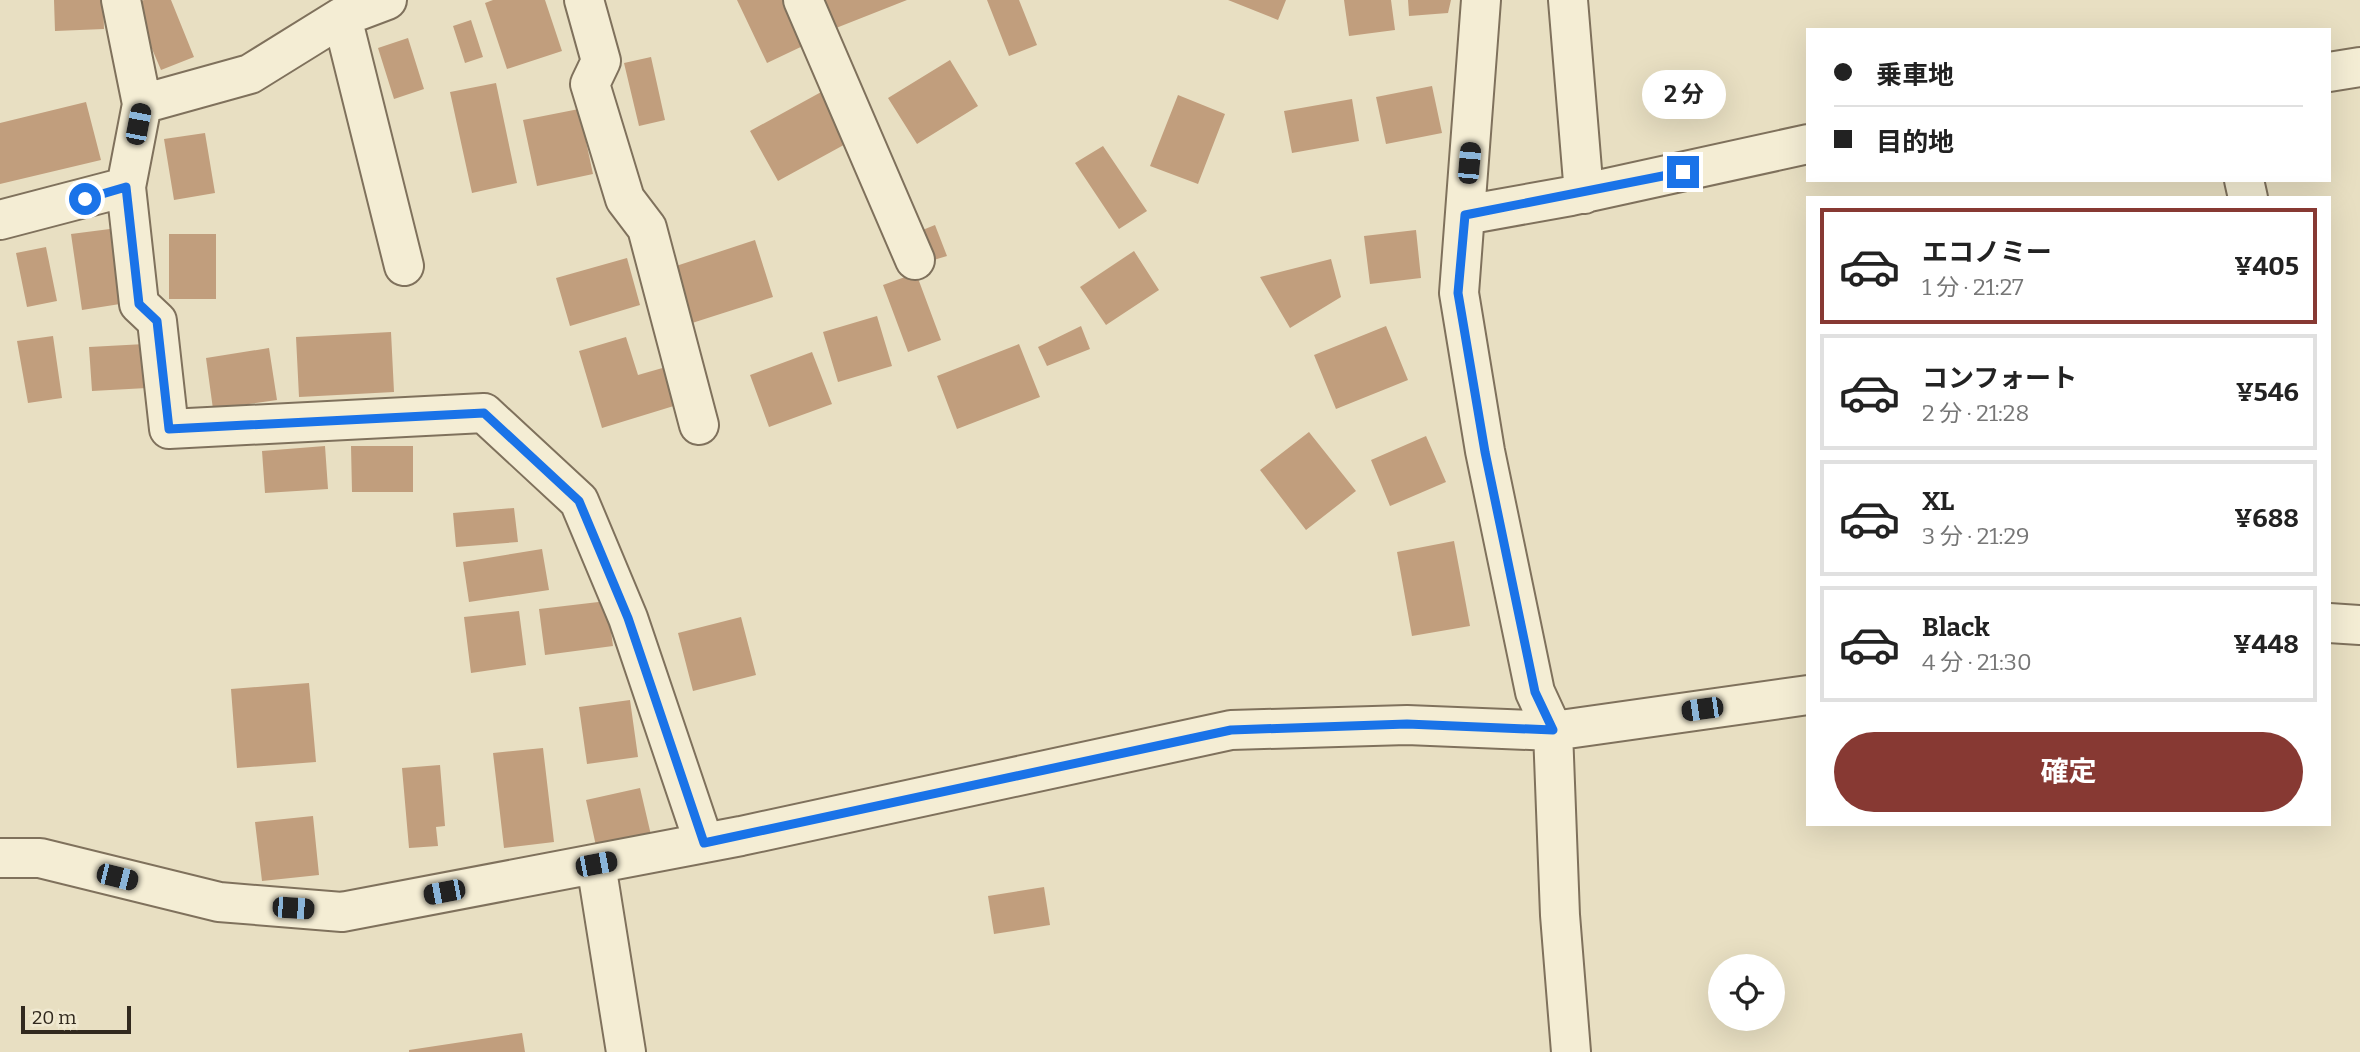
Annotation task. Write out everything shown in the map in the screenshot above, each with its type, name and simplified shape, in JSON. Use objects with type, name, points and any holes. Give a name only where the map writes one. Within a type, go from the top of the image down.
[{"type":"street","points":[[121,0],[142,104],[126,187],[139,304],[157,321],[169,429],[484,413],[579,501],[628,618],[704,843]]},
{"type":"street","points":[[142,104],[250,74],[342,17],[387,0]]},
{"type":"street","points":[[584,0],[601,61],[590,83],[625,200],[647,228],[699,425]]},
{"type":"street","points":[[803,0],[915,260]]},
{"type":"street","points":[[1481,0],[1458,293],[1485,452],[1535,692],[1553,730],[1560,915],[1571,1052]]},
{"type":"street","points":[[1568,0],[1584,194]]},
{"type":"street","points":[[342,17],[404,266]]},
{"type":"street","points":[[2331,72],[2360,67]]},
{"type":"street","points":[[1465,215],[1584,194],[1806,144]]},
{"type":"street","points":[[0,220],[126,187]]},
{"type":"street","points":[[2331,623],[2360,625]]},
{"type":"street","points":[[0,858],[40,858],[219,902],[342,912],[704,843],[1231,730],[1407,724],[1553,730],[1806,695]]},
{"type":"street","points":[[596,864],[626,1052]]},
{"type":"building","points":[[54,0],[103,0],[104,29],[55,31]]},
{"type":"building","points":[[144,0],[171,0],[194,57],[161,70],[133,4]]},
{"type":"building","points":[[493,0],[545,0],[562,51],[507,69],[485,3]]},
{"type":"building","points":[[737,0],[783,0],[807,44],[767,63]]},
{"type":"building","points":[[819,0],[907,0],[831,30]]},
{"type":"building","points":[[987,0],[1019,0],[1037,45],[1009,56]]},
{"type":"building","points":[[1228,0],[1286,0],[1278,20]]},
{"type":"building","points":[[1344,0],[1391,0],[1395,30],[1349,36]]},
{"type":"building","points":[[1408,0],[1451,0],[1448,13],[1409,16]]},
{"type":"building","points":[[471,20],[483,57],[465,63],[453,26]]},
{"type":"building","points":[[408,38],[424,89],[394,99],[378,48]]},
{"type":"building","points":[[651,57],[665,120],[639,126],[624,63]]},
{"type":"building","points":[[950,60],[978,106],[917,144],[888,98]]},
{"type":"building","points":[[496,83],[517,183],[472,193],[450,92]]},
{"type":"building","points":[[1432,86],[1442,133],[1386,144],[1376,97]]},
{"type":"building","points":[[823,91],[851,141],[778,181],[750,131]]},
{"type":"building","points":[[1178,95],[1225,114],[1198,184],[1150,166]]},
{"type":"building","points":[[1352,99],[1359,141],[1292,153],[1284,111]]},
{"type":"building","points":[[86,102],[101,160],[0,184],[0,123]]},
{"type":"building","points":[[579,109],[593,174],[537,186],[523,120]]},
{"type":"building","points":[[205,133],[215,193],[174,200],[164,139]]},
{"type":"building","points":[[1103,146],[1147,211],[1119,229],[1075,163]]},
{"type":"building","points":[[935,225],[947,256],[927,262],[915,233]]},
{"type":"building","points":[[110,229],[120,304],[82,310],[71,234]]},
{"type":"building","points":[[1416,230],[1421,278],[1370,284],[1364,236]]},
{"type":"building","points":[[169,234],[216,234],[216,299],[169,299]]},
{"type":"building","points":[[755,240],[773,297],[689,324],[670,268]]},
{"type":"building","points":[[46,247],[57,301],[27,307],[16,253]]},
{"type":"building","points":[[1134,251],[1159,290],[1106,325],[1080,287]]},
{"type":"building","points":[[627,258],[640,305],[570,326],[556,278]]},
{"type":"building","points":[[1331,259],[1341,297],[1290,328],[1260,277]]},
{"type":"building","points":[[916,273],[941,340],[908,352],[883,285]]},
{"type":"building","points":[[877,316],[892,366],[838,382],[823,332]]},
{"type":"building","points":[[1081,326],[1090,349],[1047,366],[1038,347]]},
{"type":"building","points":[[1386,326],[1408,380],[1336,409],[1314,355]]},
{"type":"building","points":[[391,332],[394,392],[299,397],[296,337]]},
{"type":"building","points":[[53,336],[62,398],[28,403],[17,341]]},
{"type":"building","points":[[626,337],[638,375],[666,367],[677,405],[602,428],[579,351]]},
{"type":"building","points":[[145,344],[147,388],[92,391],[89,347]]},
{"type":"building","points":[[1019,344],[1040,397],[957,429],[937,376]]},
{"type":"building","points":[[269,348],[277,400],[213,409],[206,358]]},
{"type":"building","points":[[812,352],[832,404],[769,427],[750,375]]},
{"type":"building","points":[[1309,432],[1356,491],[1306,530],[1260,470]]},
{"type":"building","points":[[1426,436],[1446,482],[1390,506],[1371,460]]},
{"type":"building","points":[[325,446],[328,489],[265,493],[262,451]]},
{"type":"building","points":[[351,446],[413,446],[413,492],[352,492]]},
{"type":"building","points":[[514,508],[518,542],[456,547],[453,513]]},
{"type":"building","points":[[1454,541],[1470,626],[1412,636],[1397,552]]},
{"type":"building","points":[[542,549],[549,590],[469,602],[463,562]]},
{"type":"building","points":[[607,601],[613,646],[545,655],[539,609]]},
{"type":"building","points":[[519,611],[526,665],[471,673],[464,617]]},
{"type":"building","points":[[741,617],[756,675],[693,691],[678,633]]},
{"type":"building","points":[[309,683],[316,762],[237,768],[231,689]]},
{"type":"building","points":[[630,700],[638,757],[587,764],[579,707]]},
{"type":"building","points":[[543,748],[554,842],[504,848],[493,753]]},
{"type":"building","points":[[440,765],[445,826],[436,827],[438,846],[409,848],[402,768]]},
{"type":"building","points":[[640,788],[651,835],[596,846],[586,800]]},
{"type":"building","points":[[313,816],[319,875],[262,881],[255,822]]},
{"type":"building","points":[[1044,887],[1050,925],[994,934],[988,896]]},
{"type":"building","points":[[522,1033],[525,1052],[409,1052],[409,1050]]},
{"type":"route","points":[[85,199],[126,187],[139,304],[157,321],[169,429],[484,413],[579,501],[628,618],[704,843],[1231,730],[1407,724],[1553,730],[1535,692],[1485,452],[1458,293],[1465,215],[1571,197],[1683,172]]}]
